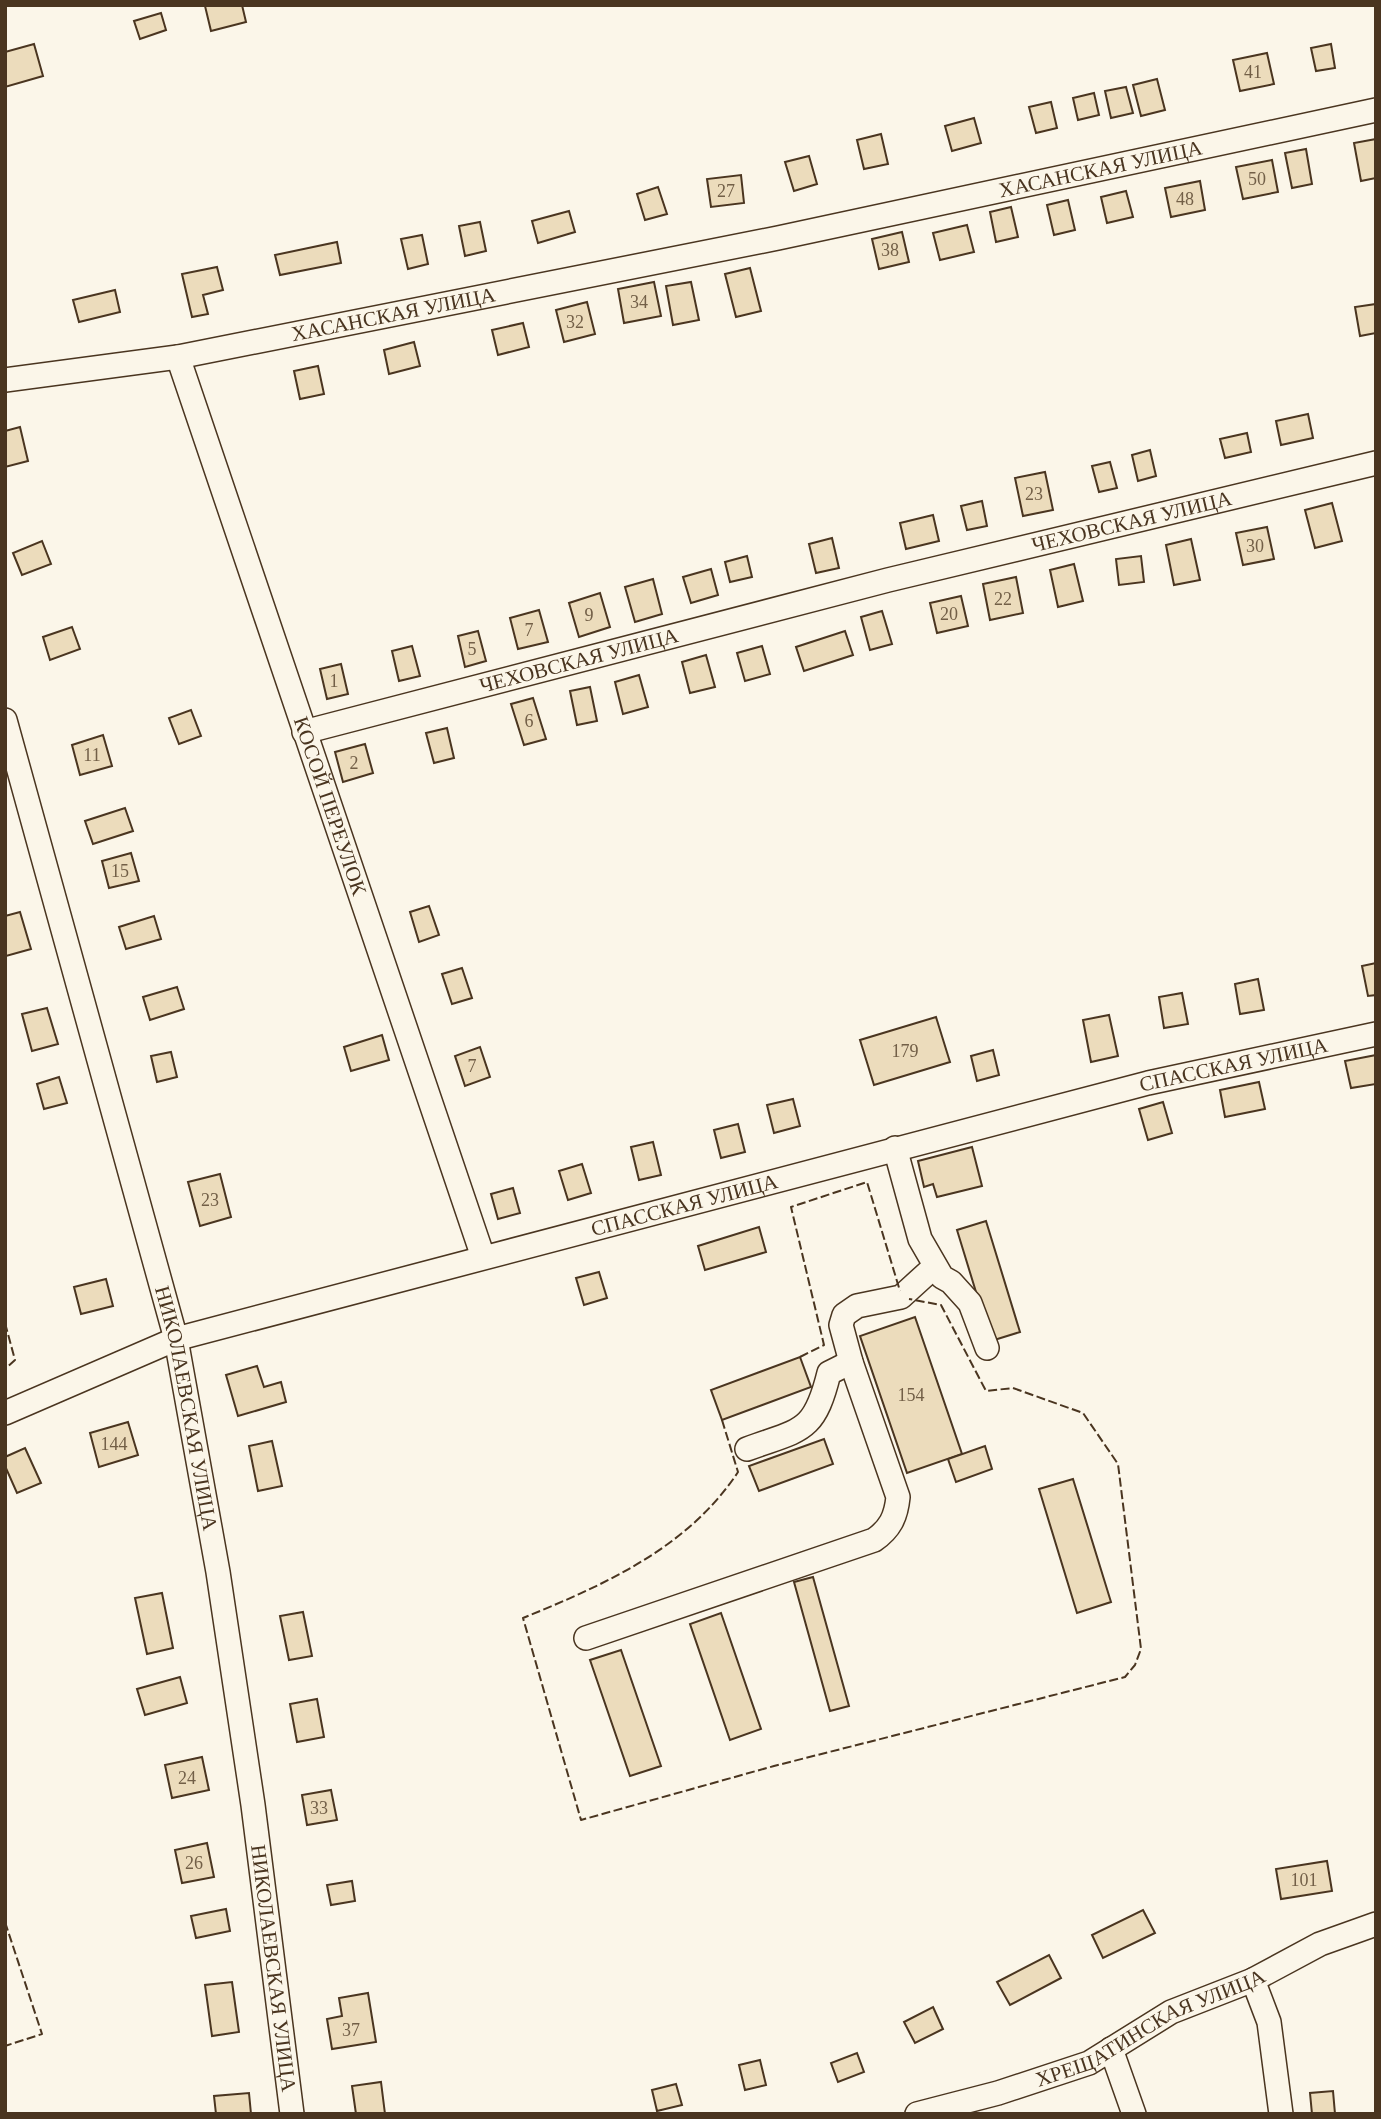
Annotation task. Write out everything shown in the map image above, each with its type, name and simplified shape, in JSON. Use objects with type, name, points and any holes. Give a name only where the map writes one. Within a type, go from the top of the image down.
[{"type":"street","name":"ХАСАНСКАЯ УЛИЦА","points":[[5,380],[178,357],[778,238],[1376,110]]},
{"type":"street","name":"КОСОЙ ПЕРЕУЛОК","points":[[178,357],[483,1257]]},
{"type":"street","name":"ЧЕХОВСКАЯ УЛИЦА","points":[[304,733],[888,580],[1376,463]]},
{"type":"street","name":"НИКОЛАЕВСКАЯ УЛИЦА","points":[[5,720],[176,1339],[218,1572],[247,1764],[292,2114]]},
{"type":"street","name":"СПАССКАЯ УЛИЦА","points":[[5,1413],[176,1339],[1148,1083],[1376,1034]]},
{"type":"street","points":[[895,1148],[920,1239],[934,1267],[970,1303],[987,1348]]},
{"type":"street","points":[[586,1638],[874,1540],[888,1530],[896,1511],[898,1497],[851,1362],[841,1325],[844,1315],[857,1306],[901,1297],[934,1267]]},
{"type":"street","points":[[747,1449],[800,1429],[811,1420],[821,1402],[829,1373],[851,1362]]},
{"type":"street","name":"ХРЕЩАТИНСКАЯ УЛИЦА","points":[[917,2114],[999,2093],[1088,2063],[1171,2011],[1253,1980],[1320,1944],[1376,1924]]},
{"type":"street","points":[[1253,1980],[1269,2022],[1281,2114]]},
{"type":"street","points":[[1111,2049],[1134,2114]]},
{"type":"building","points":[[242,5],[246,22],[211,31],[205,6]]},
{"type":"building","points":[[161,13],[166,30],[140,39],[134,21]]},
{"type":"building","points":[[34,44],[43,76],[5,87],[5,52]]},
{"type":"building","points":[[1331,44],[1335,68],[1316,71],[1311,48]]},
{"type":"building","points":[[1267,53],[1274,84],[1240,91],[1233,60]]},
{"type":"building","points":[[1157,79],[1165,110],[1141,116],[1133,85]]},
{"type":"building","points":[[1126,87],[1133,113],[1111,118],[1105,91]]},
{"type":"building","points":[[1094,93],[1099,115],[1078,120],[1073,98]]},
{"type":"building","points":[[1051,102],[1057,128],[1036,133],[1029,107]]},
{"type":"building","points":[[974,118],[981,143],[952,151],[945,126]]},
{"type":"building","points":[[881,134],[888,164],[864,169],[857,140]]},
{"type":"building","points":[[1376,139],[1376,178],[1361,181],[1354,143]]},
{"type":"building","points":[[1306,149],[1312,184],[1292,188],[1285,153]]},
{"type":"building","points":[[809,156],[817,184],[794,191],[785,162]]},
{"type":"building","points":[[1272,160],[1278,192],[1243,199],[1236,167]]},
{"type":"building","points":[[741,175],[744,203],[711,207],[707,179]]},
{"type":"building","points":[[1200,181],[1205,210],[1171,217],[1165,188]]},
{"type":"building","points":[[658,187],[667,214],[645,220],[637,194]]},
{"type":"building","points":[[1126,191],[1133,217],[1107,223],[1101,197]]},
{"type":"building","points":[[1068,200],[1075,230],[1054,235],[1047,205]]},
{"type":"building","points":[[1011,207],[1018,237],[996,242],[990,212]]},
{"type":"building","points":[[569,211],[575,232],[538,243],[532,221]]},
{"type":"building","points":[[480,222],[486,251],[465,256],[459,226]]},
{"type":"building","points":[[967,225],[974,252],[940,260],[933,233]]},
{"type":"building","points":[[902,232],[909,262],[879,269],[872,239]]},
{"type":"building","points":[[422,235],[428,264],[408,269],[401,239]]},
{"type":"building","points":[[337,242],[341,263],[280,275],[275,255]]},
{"type":"building","points":[[217,267],[223,290],[203,295],[208,314],[192,317],[182,274]]},
{"type":"building","points":[[750,268],[761,311],[736,317],[725,274]]},
{"type":"building","points":[[654,282],[661,316],[624,323],[618,289]]},
{"type":"building","points":[[691,282],[699,320],[673,325],[666,286]]},
{"type":"building","points":[[115,290],[120,312],[79,322],[73,300]]},
{"type":"building","points":[[587,302],[595,334],[564,342],[556,310]]},
{"type":"building","points":[[1376,304],[1376,333],[1360,336],[1355,307]]},
{"type":"building","points":[[523,323],[529,347],[498,355],[492,330]]},
{"type":"building","points":[[414,342],[420,366],[389,374],[384,350]]},
{"type":"building","points":[[318,366],[324,394],[300,399],[294,371]]},
{"type":"building","points":[[1308,414],[1313,438],[1281,445],[1276,421]]},
{"type":"building","points":[[20,427],[28,461],[5,467],[5,431]]},
{"type":"building","points":[[1247,433],[1251,452],[1225,458],[1220,439]]},
{"type":"building","points":[[1150,450],[1156,476],[1138,481],[1132,455]]},
{"type":"building","points":[[1110,462],[1117,488],[1099,492],[1092,466]]},
{"type":"building","points":[[1045,472],[1053,510],[1023,516],[1015,478]]},
{"type":"building","points":[[982,501],[987,526],[967,530],[961,506]]},
{"type":"building","points":[[1332,503],[1342,541],[1315,548],[1305,510]]},
{"type":"building","points":[[933,515],[939,541],[906,549],[900,523]]},
{"type":"building","points":[[1267,527],[1274,559],[1243,565],[1236,533]]},
{"type":"building","points":[[832,538],[839,568],[816,573],[809,544]]},
{"type":"building","points":[[1191,539],[1200,580],[1174,585],[1166,545]]},
{"type":"building","points":[[42,541],[51,564],[22,575],[13,553]]},
{"type":"building","points":[[747,556],[752,577],[730,582],[725,562]]},
{"type":"building","points":[[1141,556],[1144,582],[1119,585],[1116,559]]},
{"type":"building","points":[[1074,564],[1083,601],[1058,607],[1050,570]]},
{"type":"building","points":[[711,569],[718,595],[691,603],[683,577]]},
{"type":"building","points":[[1016,577],[1023,613],[990,620],[983,584]]},
{"type":"building","points":[[653,579],[662,614],[635,622],[625,587]]},
{"type":"building","points":[[600,593],[610,627],[579,637],[569,603]]},
{"type":"building","points":[[961,596],[968,626],[937,633],[930,603]]},
{"type":"building","points":[[539,610],[548,642],[518,649],[510,618]]},
{"type":"building","points":[[882,611],[892,644],[870,650],[861,617]]},
{"type":"building","points":[[72,627],[80,649],[50,660],[43,637]]},
{"type":"building","points":[[478,631],[486,661],[465,667],[458,636]]},
{"type":"building","points":[[845,631],[853,655],[804,671],[796,647]]},
{"type":"building","points":[[412,646],[420,676],[399,681],[392,651]]},
{"type":"building","points":[[762,646],[770,674],[745,681],[737,653]]},
{"type":"building","points":[[706,655],[715,687],[690,693],[682,662]]},
{"type":"building","points":[[341,664],[348,694],[327,699],[320,669]]},
{"type":"building","points":[[639,675],[648,707],[623,714],[615,682]]},
{"type":"building","points":[[590,687],[597,721],[577,725],[570,691]]},
{"type":"building","points":[[533,698],[546,739],[524,745],[511,704]]},
{"type":"building","points":[[191,710],[201,736],[179,744],[169,718]]},
{"type":"building","points":[[447,728],[454,758],[434,763],[426,733]]},
{"type":"building","points":[[103,735],[112,766],[80,775],[72,745]]},
{"type":"building","points":[[365,744],[373,773],[343,782],[335,752]]},
{"type":"building","points":[[125,808],[133,831],[93,844],[85,821]]},
{"type":"building","points":[[131,853],[139,881],[109,888],[102,861]]},
{"type":"building","points":[[429,906],[439,935],[419,942],[410,912]]},
{"type":"building","points":[[20,912],[31,949],[6,956],[5,916]]},
{"type":"building","points":[[154,916],[161,939],[126,949],[119,927]]},
{"type":"building","points":[[1376,963],[1376,995],[1368,996],[1362,966]]},
{"type":"building","points":[[462,968],[472,998],[452,1004],[442,974]]},
{"type":"building","points":[[1258,979],[1264,1010],[1240,1014],[1235,984]]},
{"type":"building","points":[[177,987],[184,1009],[150,1020],[143,997]]},
{"type":"building","points":[[1182,993],[1188,1024],[1164,1028],[1159,997]]},
{"type":"building","points":[[47,1008],[58,1044],[32,1051],[22,1014]]},
{"type":"building","points":[[1109,1015],[1118,1056],[1091,1062],[1083,1020]]},
{"type":"building","points":[[936,1017],[950,1062],[874,1085],[860,1040]]},
{"type":"building","points":[[382,1035],[389,1060],[351,1071],[344,1047]]},
{"type":"building","points":[[480,1047],[490,1077],[465,1086],[455,1056]]},
{"type":"building","points":[[993,1050],[999,1075],[977,1081],[971,1056]]},
{"type":"building","points":[[171,1052],[177,1077],[157,1082],[151,1056]]},
{"type":"building","points":[[1376,1055],[1376,1084],[1351,1088],[1345,1061]]},
{"type":"building","points":[[59,1077],[67,1103],[44,1109],[37,1084]]},
{"type":"building","points":[[1259,1082],[1265,1109],[1225,1117],[1220,1090]]},
{"type":"building","points":[[793,1099],[800,1126],[774,1133],[767,1105]]},
{"type":"building","points":[[1163,1102],[1172,1133],[1148,1140],[1139,1109]]},
{"type":"building","points":[[738,1124],[745,1152],[721,1158],[714,1130]]},
{"type":"building","points":[[653,1142],[661,1175],[639,1180],[631,1147]]},
{"type":"building","points":[[972,1147],[982,1186],[937,1197],[933,1184],[924,1187],[918,1161]]},
{"type":"building","points":[[582,1164],[591,1193],[568,1200],[559,1171]]},
{"type":"building","points":[[220,1174],[231,1217],[200,1226],[188,1182]]},
{"type":"building","points":[[513,1188],[520,1213],[498,1219],[491,1194]]},
{"type":"building","points":[[986,1221],[1020,1332],[991,1341],[957,1230]]},
{"type":"building","points":[[759,1227],[766,1252],[705,1270],[698,1246]]},
{"type":"building","points":[[599,1272],[607,1298],[584,1305],[576,1278]]},
{"type":"building","points":[[106,1279],[113,1306],[81,1314],[74,1287]]},
{"type":"building","points":[[915,1317],[962,1454],[907,1473],[860,1336]]},
{"type":"building","points":[[800,1357],[811,1387],[722,1420],[711,1390]]},
{"type":"building","points":[[257,1366],[264,1387],[281,1382],[286,1402],[238,1416],[226,1375]]},
{"type":"building","points":[[128,1422],[138,1455],[99,1467],[90,1433]]},
{"type":"building","points":[[824,1439],[833,1464],[759,1491],[749,1466]]},
{"type":"building","points":[[272,1441],[282,1486],[258,1491],[249,1446]]},
{"type":"building","points":[[985,1446],[992,1469],[956,1482],[948,1459]]},
{"type":"building","points":[[25,1448],[41,1483],[17,1493],[5,1466],[5,1457]]},
{"type":"building","points":[[1073,1479],[1111,1602],[1077,1613],[1039,1489]]},
{"type":"building","points":[[813,1577],[849,1706],[830,1711],[794,1582]]},
{"type":"building","points":[[162,1593],[173,1648],[147,1654],[135,1598]]},
{"type":"building","points":[[303,1612],[312,1656],[289,1660],[280,1616]]},
{"type":"building","points":[[721,1613],[761,1729],[730,1740],[690,1624]]},
{"type":"building","points":[[621,1650],[661,1766],[630,1776],[590,1660]]},
{"type":"building","points":[[180,1677],[187,1703],[145,1715],[137,1689]]},
{"type":"building","points":[[317,1699],[324,1737],[297,1742],[290,1704]]},
{"type":"building","points":[[202,1757],[209,1790],[172,1798],[165,1765]]},
{"type":"building","points":[[331,1790],[337,1820],[307,1825],[302,1795]]},
{"type":"building","points":[[207,1843],[214,1877],[182,1883],[175,1850]]},
{"type":"building","points":[[1327,1861],[1332,1891],[1281,1899],[1276,1869]]},
{"type":"building","points":[[352,1881],[355,1901],[331,1905],[327,1885]]},
{"type":"building","points":[[226,1909],[230,1931],[196,1938],[191,1916]]},
{"type":"building","points":[[1143,1910],[1155,1933],[1103,1958],[1092,1935]]},
{"type":"building","points":[[1049,1955],[1061,1978],[1010,2005],[997,1982]]},
{"type":"building","points":[[232,1982],[239,2032],[212,2036],[205,1985]]},
{"type":"building","points":[[368,1993],[376,2042],[332,2049],[327,2019],[342,2016],[339,1998]]},
{"type":"building","points":[[933,2007],[943,2029],[915,2043],[904,2022]]},
{"type":"building","points":[[857,2053],[864,2072],[838,2082],[831,2063]]},
{"type":"building","points":[[760,2060],[766,2085],[745,2090],[739,2065]]},
{"type":"building","points":[[381,2082],[385,2114],[356,2114],[352,2086]]},
{"type":"building","points":[[676,2084],[682,2105],[657,2111],[652,2090]]},
{"type":"building","points":[[1333,2091],[1335,2114],[1312,2114],[1310,2093]]},
{"type":"building","points":[[249,2093],[251,2114],[216,2114],[214,2096]]},
{"type":"fence","points":[[800,1357],[824,1345],[791,1207],[867,1182],[900,1291]]},
{"type":"fence","points":[[722,1420],[738,1472],[718,1499],[695,1522],[642,1561],[584,1592],[523,1618],[581,1820],[774,1766],[1125,1677],[1135,1665],[1141,1649],[1118,1464],[1083,1413],[1013,1388],[986,1391],[941,1305],[909,1299]]},
{"type":"fence","points":[[5,1323],[15,1360],[5,1369]]},
{"type":"fence","points":[[5,1922],[42,2034],[5,2046]]}]
